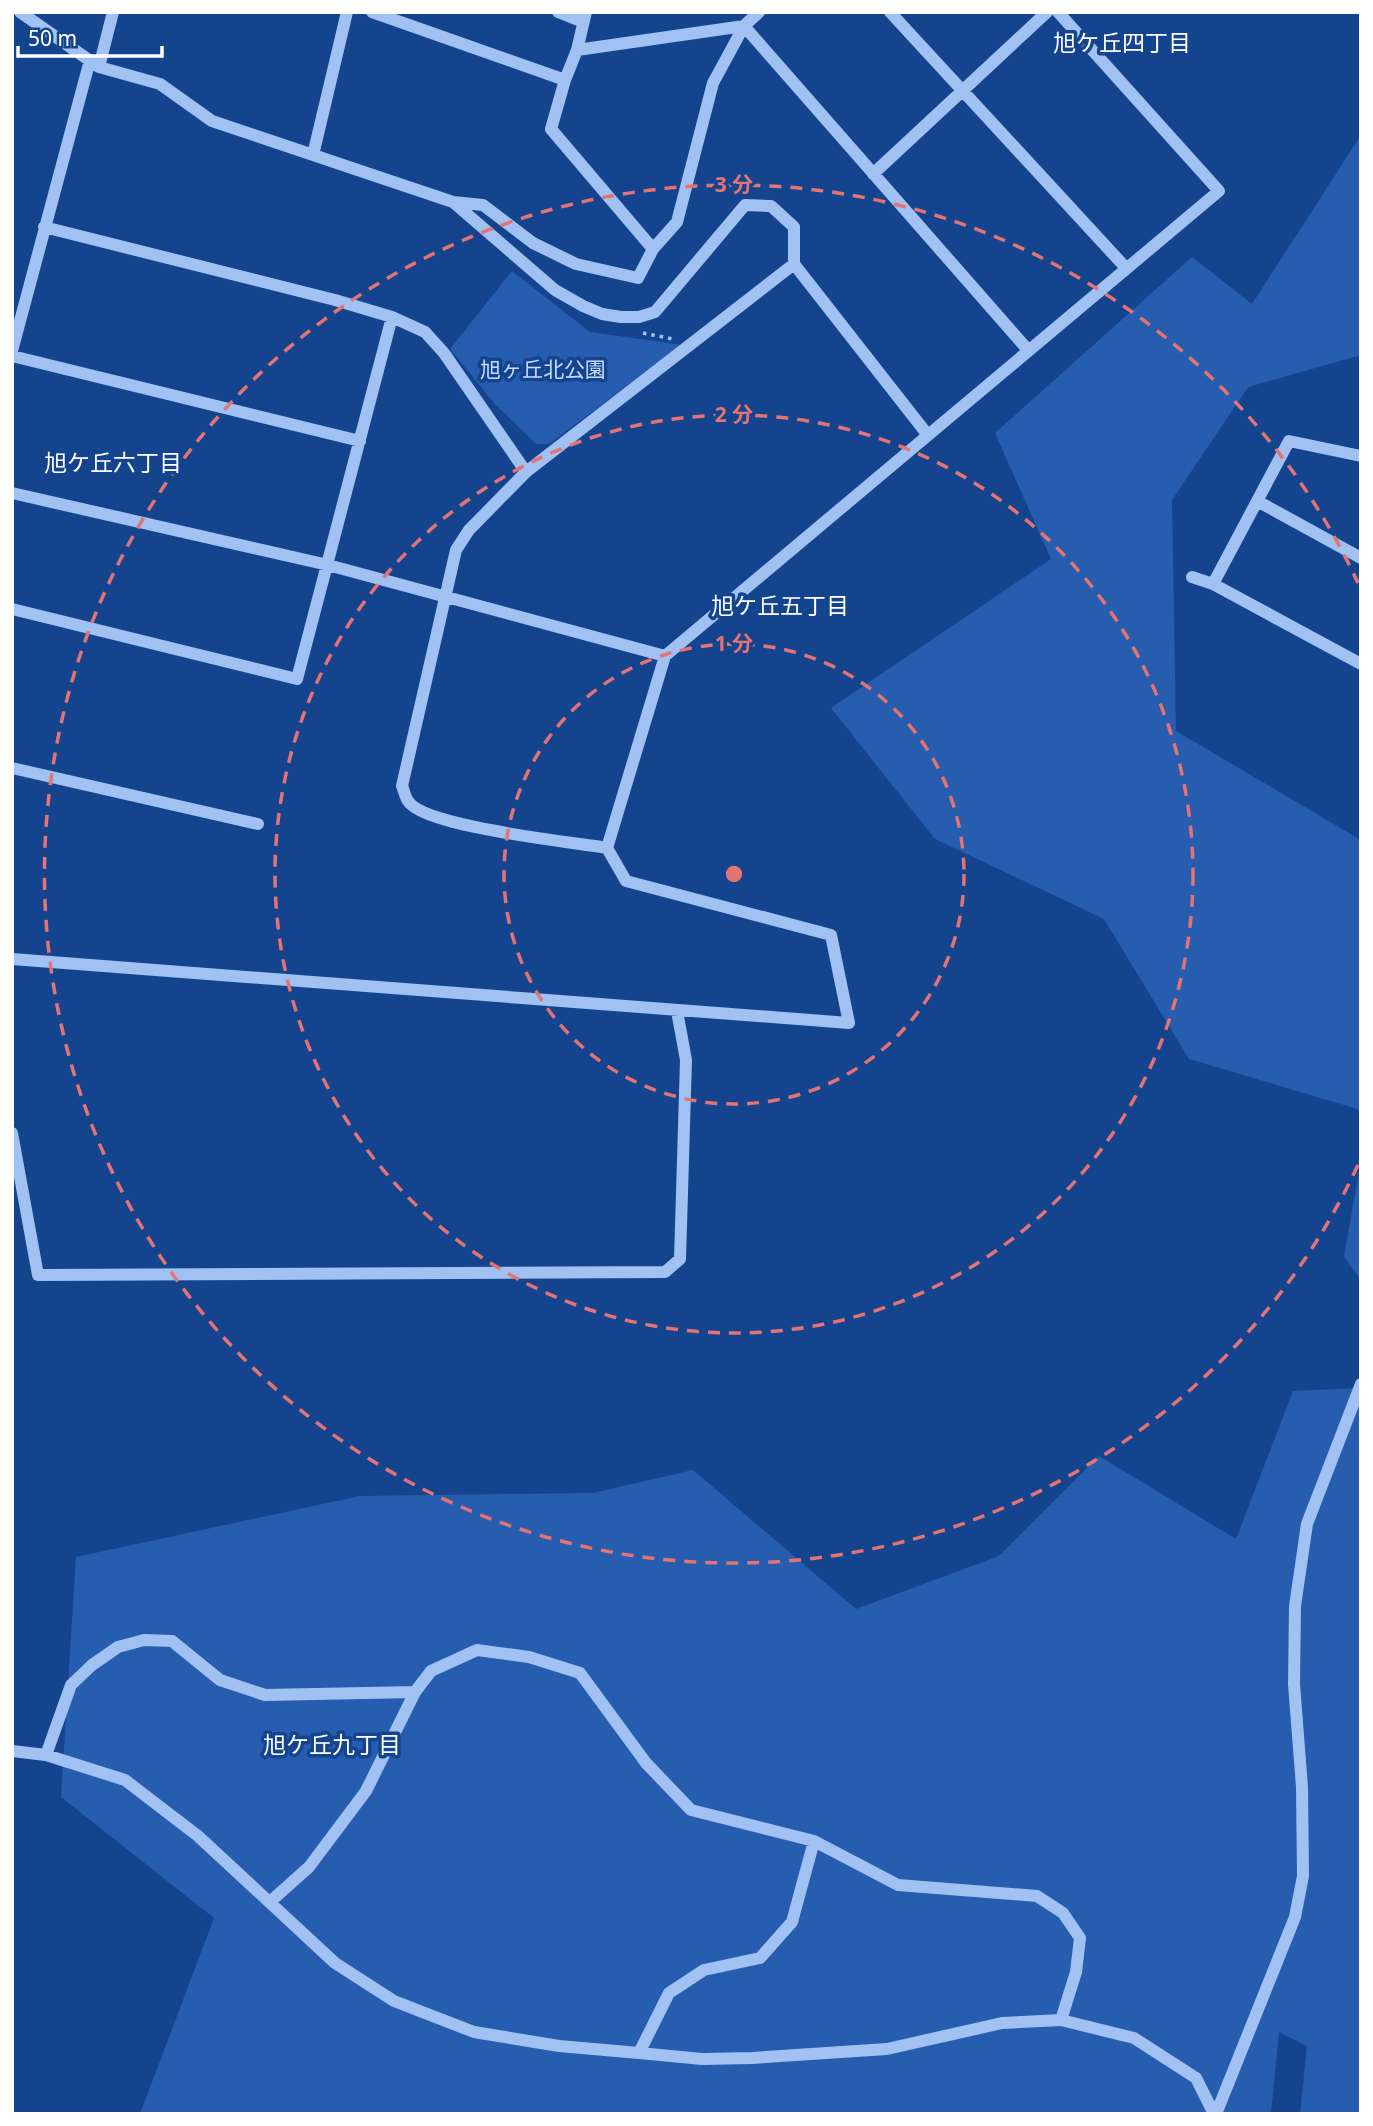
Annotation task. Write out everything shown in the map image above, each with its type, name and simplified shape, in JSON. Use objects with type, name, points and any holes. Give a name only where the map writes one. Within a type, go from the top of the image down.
[{"type":"street","points":[[20,12],[94,64],[160,84],[212,121],[453,202],[483,205],[533,243],[576,264],[638,278],[653,249],[677,222],[713,83],[744,26],[759,12]]},
{"type":"street","points":[[113,12],[94,64],[44,227],[12,353],[360,441]]},
{"type":"street","points":[[313,155],[347,12]]},
{"type":"street","points":[[372,12],[565,80]]},
{"type":"street","points":[[558,12],[584,17],[577,50],[551,129],[653,249]]},
{"type":"street","points":[[890,12],[1126,268]]},
{"type":"street","points":[[873,174],[1047,12]]},
{"type":"street","points":[[12,959],[849,1023],[831,935],[626,881],[607,848],[665,656],[1219,191],[1058,12]]},
{"type":"street","points":[[577,50],[744,26]]},
{"type":"street","points":[[744,26],[1028,349]]},
{"type":"street","points":[[453,202],[555,290],[601,314],[621,317],[639,317],[655,313],[744,205],[771,206],[794,227],[794,264],[927,434]]},
{"type":"street","points":[[44,227],[335,300],[392,317],[425,332],[444,353],[526,472]]},
{"type":"street","points":[[607,848],[453,822],[431,817],[408,803],[402,786],[443,596],[456,550],[469,530],[526,472],[696,343],[794,264]]},
{"type":"street","points":[[12,608],[297,679],[392,317]]},
{"type":"street","points":[[1213,584],[1259,502],[1289,441],[1361,456]]},
{"type":"street","points":[[12,493],[328,565],[665,656]]},
{"type":"street","points":[[1259,502],[1361,558]]},
{"type":"street","points":[[1192,577],[1213,584],[1361,664]]},
{"type":"street","points":[[12,768],[258,824]]},
{"type":"street","points":[[12,1133],[38,1275],[665,1272],[680,1259],[687,1060],[677,1011]]},
{"type":"street","points":[[1215,2114],[1295,1917],[1303,1876],[1302,1787],[1294,1684],[1295,1606],[1307,1524],[1361,1384]]},
{"type":"street","points":[[46,1755],[71,1685],[92,1665],[118,1647],[144,1640],[172,1642],[220,1680],[265,1695],[415,1692]]},
{"type":"street","points":[[271,1901],[309,1867],[366,1791],[415,1692],[430,1671],[477,1650],[529,1657],[580,1673],[646,1763],[691,1810],[814,1841],[898,1885],[1037,1896],[1063,1913],[1080,1938],[1076,1972],[1061,2020]]},
{"type":"street","points":[[12,1751],[46,1755],[125,1780],[198,1836],[271,1901],[335,1964],[394,2001],[474,2032],[559,2046],[702,2059],[752,2058],[887,2049],[1002,2023],[1061,2020],[1134,2038],[1196,2078],[1215,2114]]},
{"type":"street","points":[[639,2053],[669,1993],[704,1970],[760,1958],[792,1922],[814,1841]]},
{"type":"path","points":[[621,317],[624,329],[696,343]]},
{"type":"green space","points":[[1361,135],[1361,355],[1248,387],[1172,500],[1176,731],[1361,840],[1361,1110],[1189,1059],[1104,919],[935,839],[831,708],[1051,559],[995,433],[1192,257],[1252,304]]},
{"type":"green space","name":"旭ヶ丘北公園","points":[[512,271],[590,332],[682,345],[549,444],[536,444],[495,404],[450,349]]},
{"type":"green space","points":[[1361,1159],[1361,1280],[1344,1257]]},
{"type":"green space","points":[[1361,1388],[1361,2114],[1300,2114],[1307,2046],[1279,2032],[1271,2114],[140,2114],[214,1918],[61,1797],[76,1557],[360,1496],[593,1493],[693,1470],[856,1609],[999,1556],[1099,1456],[1236,1539],[1293,1391]]},
{"type":"district","name":"旭ケ丘四丁目","points":[[1122,43]]},
{"type":"district","name":"旭ケ丘六丁目","points":[[113,463]]},
{"type":"district","name":"旭ケ丘五丁目","points":[[780,606]]},
{"type":"district","name":"旭ケ丘九丁目","points":[[332,1745]]}]
